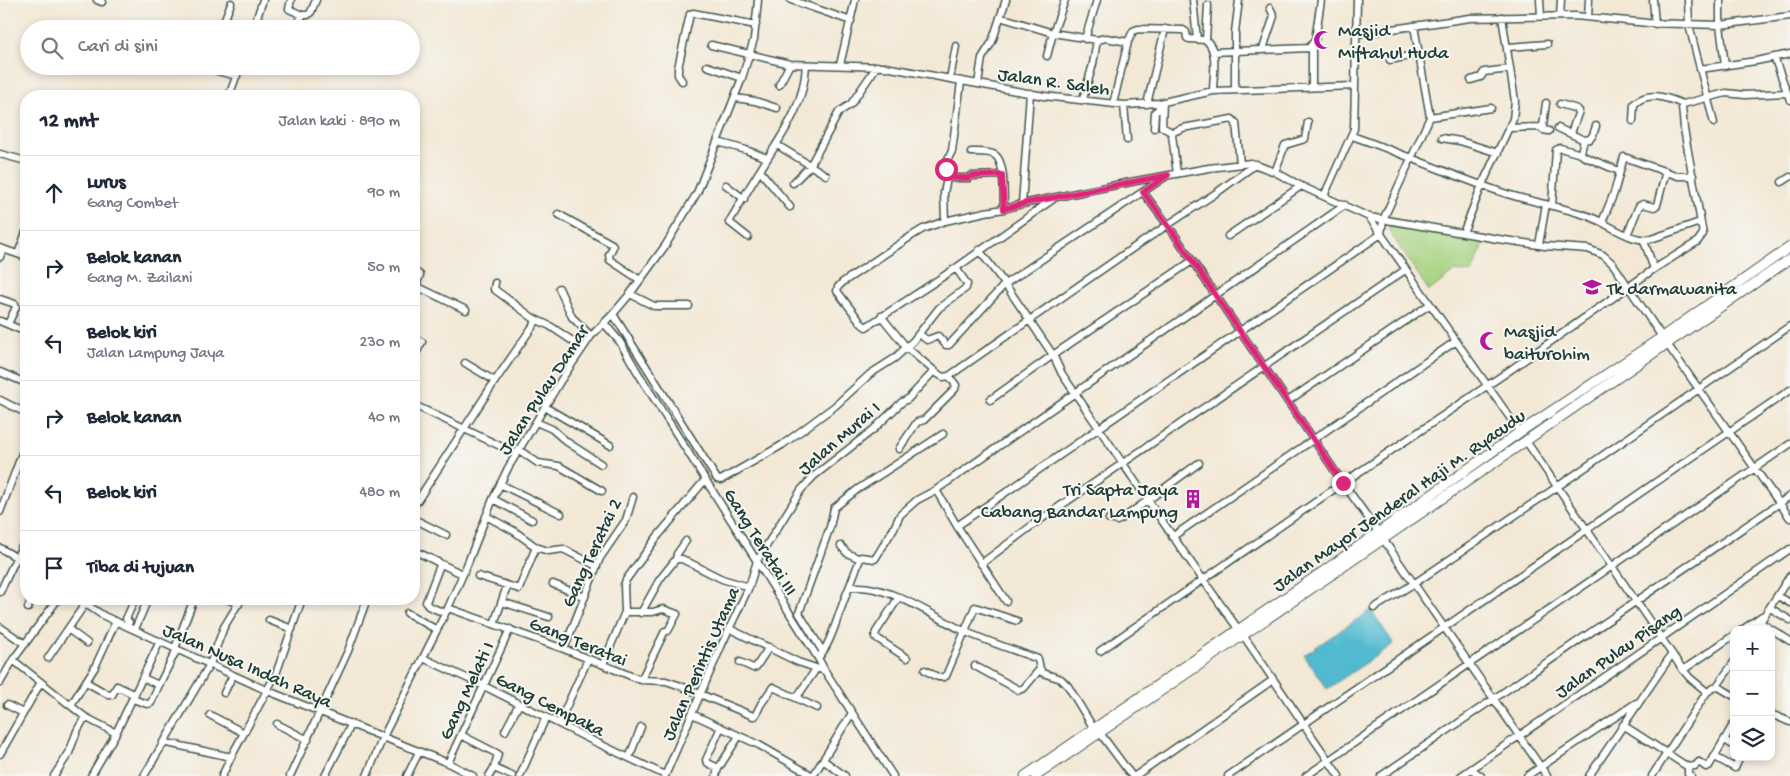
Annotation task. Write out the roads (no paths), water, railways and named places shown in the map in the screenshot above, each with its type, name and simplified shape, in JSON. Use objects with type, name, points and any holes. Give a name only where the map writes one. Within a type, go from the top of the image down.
[{"type":"main road","name":"Jalan Mayor Jenderal Haji M. Ryacudu","points":[[1665,340],[1790,247]]},
{"type":"main road","name":"Jalan Mayor Jenderal Haji M. Ryacudu","points":[[1381,536],[1520,432],[1583,395],[1790,259]]},
{"type":"main road","name":"Jalan Mayor Jenderal Haji M. Ryacudu","points":[[1024,776],[1115,717],[1117,721],[1381,536],[1526,440],[1583,395]]},
{"type":"main road","name":"Jalan Mayor Jenderal Haji M. Ryacudu","points":[[1036,776],[1120,711],[1241,633]]},
{"type":"main road","points":[[1120,711],[1119,714],[1122,715],[1136,708]]},
{"type":"street","points":[[256,20],[263,0]]},
{"type":"street","points":[[291,0],[289,9],[302,15],[308,15],[311,12],[316,0]]},
{"type":"street","name":"Jalan Pulau Damar","points":[[367,776],[383,737],[447,611],[493,499],[518,452],[583,348],[630,294],[690,207],[702,183],[736,98],[756,25],[758,0]]},
{"type":"street","points":[[791,0],[852,21]]},
{"type":"street","points":[[840,65],[852,21],[855,0]]},
{"type":"street","points":[[978,84],[982,58],[992,42],[1006,0]]},
{"type":"street","points":[[1048,56],[1053,33],[1065,0]]},
{"type":"street","points":[[1085,39],[1097,0]]},
{"type":"street","points":[[1193,0],[1197,39]]},
{"type":"street","points":[[1235,89],[1238,0]]},
{"type":"street","points":[[1312,86],[1312,46],[1315,40],[1322,0]]},
{"type":"street","points":[[1324,196],[1354,129],[1357,0]]},
{"type":"street","points":[[1540,0],[1540,16]]},
{"type":"street","points":[[1560,16],[1561,0]]},
{"type":"street","points":[[1588,17],[1589,0]]},
{"type":"street","points":[[1654,0],[1655,24]]},
{"type":"street","points":[[1688,0],[1690,25],[1714,123]]},
{"type":"street","points":[[1720,0],[1720,25],[1725,66]]},
{"type":"street","points":[[224,20],[231,3]]},
{"type":"street","points":[[1206,40],[1208,5]]},
{"type":"street","points":[[1263,49],[1274,16],[1270,8]]},
{"type":"street","points":[[682,81],[678,75],[678,68],[690,14],[756,25]]},
{"type":"street","points":[[300,20],[302,15]]},
{"type":"street","points":[[1357,34],[1464,18],[1502,16],[1588,17],[1655,24],[1690,25],[1720,25],[1790,16]]},
{"type":"street","points":[[1463,233],[1482,186],[1514,119],[1516,106],[1502,16]]},
{"type":"street","points":[[1000,17],[1053,33],[1085,39],[1097,40],[1106,38],[1128,42]]},
{"type":"street","points":[[957,526],[1381,234],[1383,220],[1430,117],[1414,26]]},
{"type":"street","points":[[1113,104],[1128,42],[1132,32],[1136,29],[1183,30],[1186,32],[1187,38],[1206,40],[1210,43],[1213,52],[1213,91]]},
{"type":"street","points":[[1147,104],[1165,29]]},
{"type":"street","points":[[1083,99],[1093,64],[1097,40]]},
{"type":"street","points":[[1508,47],[1547,44]]},
{"type":"street","name":"Jalan R. Saleh","points":[[711,45],[790,64],[877,66],[1030,93],[1124,105],[1161,103],[1213,91],[1235,89],[1355,86]]},
{"type":"street","points":[[950,79],[956,46]]},
{"type":"street","points":[[1213,52],[1300,49],[1312,46]]},
{"type":"street","points":[[1390,60],[1419,54]]},
{"type":"street","points":[[1700,69],[1790,54]]},
{"type":"street","points":[[1774,57],[1790,100]]},
{"type":"street","points":[[779,85],[790,64]]},
{"type":"street","points":[[748,237],[729,222],[767,158],[777,145],[799,102],[804,88],[806,65]]},
{"type":"street","points":[[707,66],[742,78]]},
{"type":"street","points":[[793,183],[810,166],[839,112],[851,104],[877,66]]},
{"type":"street","points":[[1470,80],[1481,77],[1484,72],[1510,69]]},
{"type":"street","points":[[231,90],[237,76],[233,75]]},
{"type":"street","points":[[945,221],[944,193],[947,178],[947,161],[952,152],[961,82]]},
{"type":"street","points":[[1030,93],[1024,204],[1033,214]]},
{"type":"street","points":[[1633,121],[1634,104],[1644,98],[1660,96],[1683,104],[1729,93],[1745,96],[1787,93]]},
{"type":"street","points":[[736,98],[755,101],[777,108]]},
{"type":"street","points":[[1154,128],[1155,112],[1159,109],[1161,103]]},
{"type":"street","points":[[1161,103],[1162,127],[1173,133]]},
{"type":"street","points":[[1540,128],[1543,126],[1546,103]]},
{"type":"street","points":[[1560,104],[1578,108],[1579,111],[1571,133]]},
{"type":"street","points":[[1100,651],[1486,386],[1654,268],[1700,239],[1703,234],[1684,129],[1683,104]]},
{"type":"street","points":[[1124,105],[1127,140]]},
{"type":"street","points":[[1430,117],[1491,108]]},
{"type":"street","points":[[1173,133],[1183,128],[1234,120],[1238,137],[1240,164]]},
{"type":"street","points":[[1275,172],[1285,145],[1305,139],[1308,122]]},
{"type":"street","points":[[1558,128],[1584,140],[1590,139],[1596,126]]},
{"type":"street","points":[[1509,128],[1540,128],[1549,131]]},
{"type":"street","points":[[1173,133],[1177,174]]},
{"type":"street","points":[[1352,136],[1411,157],[1482,186],[1602,222],[1644,240],[1700,222]]},
{"type":"street","points":[[1442,138],[1460,141],[1498,153]]},
{"type":"street","points":[[1581,154],[1584,140]]},
{"type":"street","points":[[718,142],[767,158]]},
{"type":"street","points":[[777,145],[826,176]]},
{"type":"street","points":[[1539,245],[1549,205],[1556,150],[1560,148],[1581,154],[1619,171]]},
{"type":"street","points":[[971,152],[995,155],[1002,167],[1004,209]]},
{"type":"street","points":[[0,154],[20,159]]},
{"type":"street","points":[[1602,222],[1614,193],[1619,171],[1625,157],[1682,177],[1693,176]]},
{"type":"street","points":[[1056,197],[956,268],[867,326],[864,326],[837,291],[840,284],[913,235],[945,221],[1056,197],[1168,175],[1240,164],[1256,164],[1370,217],[1539,245],[1588,249],[1599,252],[1608,258],[1629,286],[1790,518]]},
{"type":"street","points":[[881,316],[907,348],[934,371],[943,376],[949,376],[1256,164]]},
{"type":"street","points":[[760,171],[790,206]]},
{"type":"street","points":[[1627,234],[1639,206],[1643,204],[1654,207],[1658,205],[1666,171]]},
{"type":"street","points":[[947,178],[1002,175]]},
{"type":"street","points":[[919,334],[927,340],[938,336],[949,345],[1005,284],[1168,175]]},
{"type":"street","points":[[1782,182],[1790,178]]},
{"type":"street","points":[[726,185],[744,199]]},
{"type":"street","points":[[1228,236],[1301,186]]},
{"type":"street","points":[[1143,192],[1168,225],[1265,366],[1343,483],[1415,583],[1493,700],[1548,776]]},
{"type":"street","points":[[841,546],[847,552],[860,559],[861,557],[875,559],[887,541],[900,515],[917,500],[936,490],[1345,205]]},
{"type":"street","points":[[558,214],[612,244],[610,260],[640,280]]},
{"type":"street","points":[[1370,217],[1429,305],[1520,432]]},
{"type":"street","points":[[1644,240],[1654,268]]},
{"type":"street","points":[[0,257],[1,249],[18,254],[20,248]]},
{"type":"street","points":[[979,250],[1005,284],[1053,355],[1074,393],[1172,537],[1241,633],[1339,776]]},
{"type":"street","points":[[990,400],[1192,261]]},
{"type":"street","points":[[608,319],[692,450],[717,479],[725,478],[782,445],[835,406],[870,374],[889,363],[907,348],[938,308],[966,288],[967,284],[956,268]]},
{"type":"street","points":[[981,564],[1034,524],[1406,270]]},
{"type":"street","points":[[496,283],[494,288],[496,291],[537,320],[550,326],[583,348]]},
{"type":"street","points":[[559,288],[572,317],[592,336]]},
{"type":"street","points":[[420,291],[466,310]]},
{"type":"street","points":[[630,294],[654,306],[689,306]]},
{"type":"street","points":[[0,299],[16,304],[8,324]]},
{"type":"street","points":[[1288,401],[1429,305]]},
{"type":"street","name":"Gang Teratai III","points":[[608,319],[620,342],[692,450],[705,480],[821,655],[825,671],[893,776]]},
{"type":"street","points":[[420,497],[537,320]]},
{"type":"street","points":[[0,321],[20,329]]},
{"type":"street","points":[[1374,608],[1415,583],[1557,487],[1790,326]]},
{"type":"street","points":[[1172,537],[1456,341]]},
{"type":"street","points":[[466,363],[495,381]]},
{"type":"street","name":"Jalan Murai I","points":[[757,560],[807,482],[874,429],[902,402],[908,399],[934,371]]},
{"type":"street","points":[[0,372],[20,380]]},
{"type":"street","points":[[899,449],[917,422],[921,422],[955,389],[956,385],[949,376]]},
{"type":"street","points":[[1228,776],[1790,390]]},
{"type":"street","points":[[0,400],[20,410]]},
{"type":"street","points":[[545,406],[610,445]]},
{"type":"street","points":[[420,408],[518,452],[538,463],[559,466],[602,491]]},
{"type":"street","points":[[536,422],[552,430],[601,464]]},
{"type":"street","points":[[821,655],[799,613],[830,527],[834,508],[858,489],[943,434]]},
{"type":"street","points":[[1526,440],[1682,670],[1707,692]]},
{"type":"street","points":[[1306,776],[1790,444]]},
{"type":"street","points":[[0,512],[20,463]]},
{"type":"street","points":[[1109,519],[1119,520],[1199,463]]},
{"type":"street","points":[[603,664],[625,612],[624,585],[626,580],[657,537],[705,480]]},
{"type":"street","points":[[500,484],[561,514]]},
{"type":"street","points":[[936,490],[1006,601]]},
{"type":"street","name":"Gang Teratai 2","points":[[564,649],[597,566],[604,551],[626,520],[633,496]]},
{"type":"street","points":[[1381,776],[1790,496]]},
{"type":"street","points":[[493,499],[532,520]]},
{"type":"street","points":[[486,516],[536,547],[548,551],[563,549],[597,566]]},
{"type":"street","points":[[420,522],[446,536]]},
{"type":"street","points":[[641,613],[660,579],[676,559],[677,554],[686,541]]},
{"type":"street","points":[[478,576],[520,589],[536,547]]},
{"type":"street","points":[[0,548],[20,559]]},
{"type":"street","name":"Jalan Pulau Pisang","points":[[1461,776],[1790,549]]},
{"type":"street","points":[[0,592],[20,550]]},
{"type":"street","points":[[420,554],[437,561],[440,565],[463,574]]},
{"type":"street","points":[[676,559],[682,558],[722,580],[749,588]]},
{"type":"street","points":[[821,655],[860,559]]},
{"type":"street","name":"Jalan Perintis Utama","points":[[665,776],[749,588],[757,560]]},
{"type":"street","name":"Gang Teratai","points":[[440,565],[426,600],[427,604],[510,629],[641,680],[666,681],[753,716],[755,716],[772,687],[797,697]]},
{"type":"street","points":[[1758,626],[1790,576]]},
{"type":"street","points":[[553,584],[585,597]]},
{"type":"street","points":[[494,624],[506,586]]},
{"type":"street","points":[[849,588],[861,587],[899,597],[966,632],[1038,659],[1040,669],[1043,672],[1064,681],[1134,776],[1273,680]]},
{"type":"street","points":[[1778,596],[1790,604]]},
{"type":"street","points":[[899,597],[876,632],[875,637],[908,658]]},
{"type":"street","points":[[502,602],[549,616]]},
{"type":"street","points":[[0,682],[54,605]]},
{"type":"street","points":[[48,658],[84,605]]},
{"type":"street","name":"Jalan Nusa Indah Raya","points":[[87,605],[116,621],[268,691],[448,763],[472,776]]},
{"type":"street","points":[[127,626],[128,622],[126,619],[132,605]]},
{"type":"street","points":[[135,629],[145,605]]},
{"type":"street","points":[[86,682],[110,695],[112,695],[117,686],[147,704],[151,703],[176,649],[192,605]]},
{"type":"street","points":[[144,776],[210,664],[224,627],[238,605]]},
{"type":"street","points":[[222,776],[268,691],[285,652],[300,605]]},
{"type":"street","points":[[293,775],[366,605]]},
{"type":"street","points":[[925,670],[938,677],[946,676],[966,632],[974,608],[977,606],[1017,621]]},
{"type":"street","points":[[1770,608],[1790,620]]},
{"type":"street","points":[[625,612],[641,613],[663,609],[677,614],[668,631],[665,631],[641,680]]},
{"type":"street","points":[[407,613],[437,630]]},
{"type":"street","points":[[1748,626],[1766,614]]},
{"type":"street","points":[[269,620],[292,629]]},
{"type":"street","points":[[71,705],[86,682],[116,621]]},
{"type":"street","points":[[1760,622],[1790,641]]},
{"type":"street","points":[[0,627],[25,644]]},
{"type":"street","points":[[730,628],[816,669],[825,671]]},
{"type":"street","points":[[68,629],[87,643]]},
{"type":"street","name":"Gang Melati I","points":[[448,763],[510,629]]},
{"type":"street","points":[[1682,670],[1730,638]]},
{"type":"street","points":[[91,776],[134,697],[160,641]]},
{"type":"street","points":[[740,662],[753,668],[756,667],[769,647]]},
{"type":"street","points":[[1589,776],[1672,654]]},
{"type":"street","name":"Gang Cempaka","points":[[424,658],[665,776]]},
{"type":"street","points":[[558,723],[588,659]]},
{"type":"street","points":[[14,660],[85,718],[116,732]]},
{"type":"street","points":[[974,666],[1019,690],[1024,688],[1040,669]]},
{"type":"street","points":[[1652,776],[1707,692],[1717,686],[1730,668]]},
{"type":"street","points":[[816,669],[797,697],[817,708]]},
{"type":"street","points":[[224,693],[233,675]]},
{"type":"street","points":[[143,678],[159,685]]},
{"type":"street","points":[[0,754],[41,682]]},
{"type":"street","points":[[1717,686],[1730,694]]},
{"type":"street","points":[[1527,776],[1638,702]]},
{"type":"street","points":[[505,731],[519,704]]},
{"type":"street","points":[[6,705],[23,713]]},
{"type":"street","points":[[692,714],[759,745],[813,776],[852,713]]},
{"type":"street","points":[[210,715],[244,733]]},
{"type":"street","points":[[1775,716],[1790,722]]},
{"type":"street","points":[[520,776],[546,717]]},
{"type":"street","points":[[54,776],[69,753],[77,731],[85,718]]},
{"type":"street","points":[[277,724],[308,740]]},
{"type":"street","points":[[1623,724],[1688,767],[1694,766],[1699,762],[1706,767],[1709,766],[1730,731]]},
{"type":"street","points":[[325,776],[351,725]]},
{"type":"street","points":[[629,758],[641,727]]},
{"type":"street","points":[[721,727],[706,760],[717,773],[739,736]]},
{"type":"street","points":[[460,736],[498,754],[494,768],[488,776]]},
{"type":"street","points":[[1725,740],[1730,743]]},
{"type":"street","points":[[163,742],[231,757]]},
{"type":"street","points":[[408,776],[419,752]]},
{"type":"street","points":[[1715,757],[1735,768],[1738,761]]},
{"type":"street","points":[[823,760],[845,776]]},
{"type":"street","points":[[1688,767],[1688,774],[1691,776]]},
{"type":"street","points":[[494,768],[512,776]]},
{"type":"street","points":[[1468,772],[1481,776]]},
{"type":"water","points":[[1371,610],[1394,644],[1327,689],[1304,655]]},
{"type":"place","name":"Masjid Miftahul Huda","points":[[1323,40]]},
{"type":"place","name":"Tk darmawanita","points":[[1592,287]]},
{"type":"place","name":"Masjid baiturohim","points":[[1489,341]]},
{"type":"place","name":"Tri Sapta Jaya Cabang Bandar Lampung","points":[[1193,499]]}]
